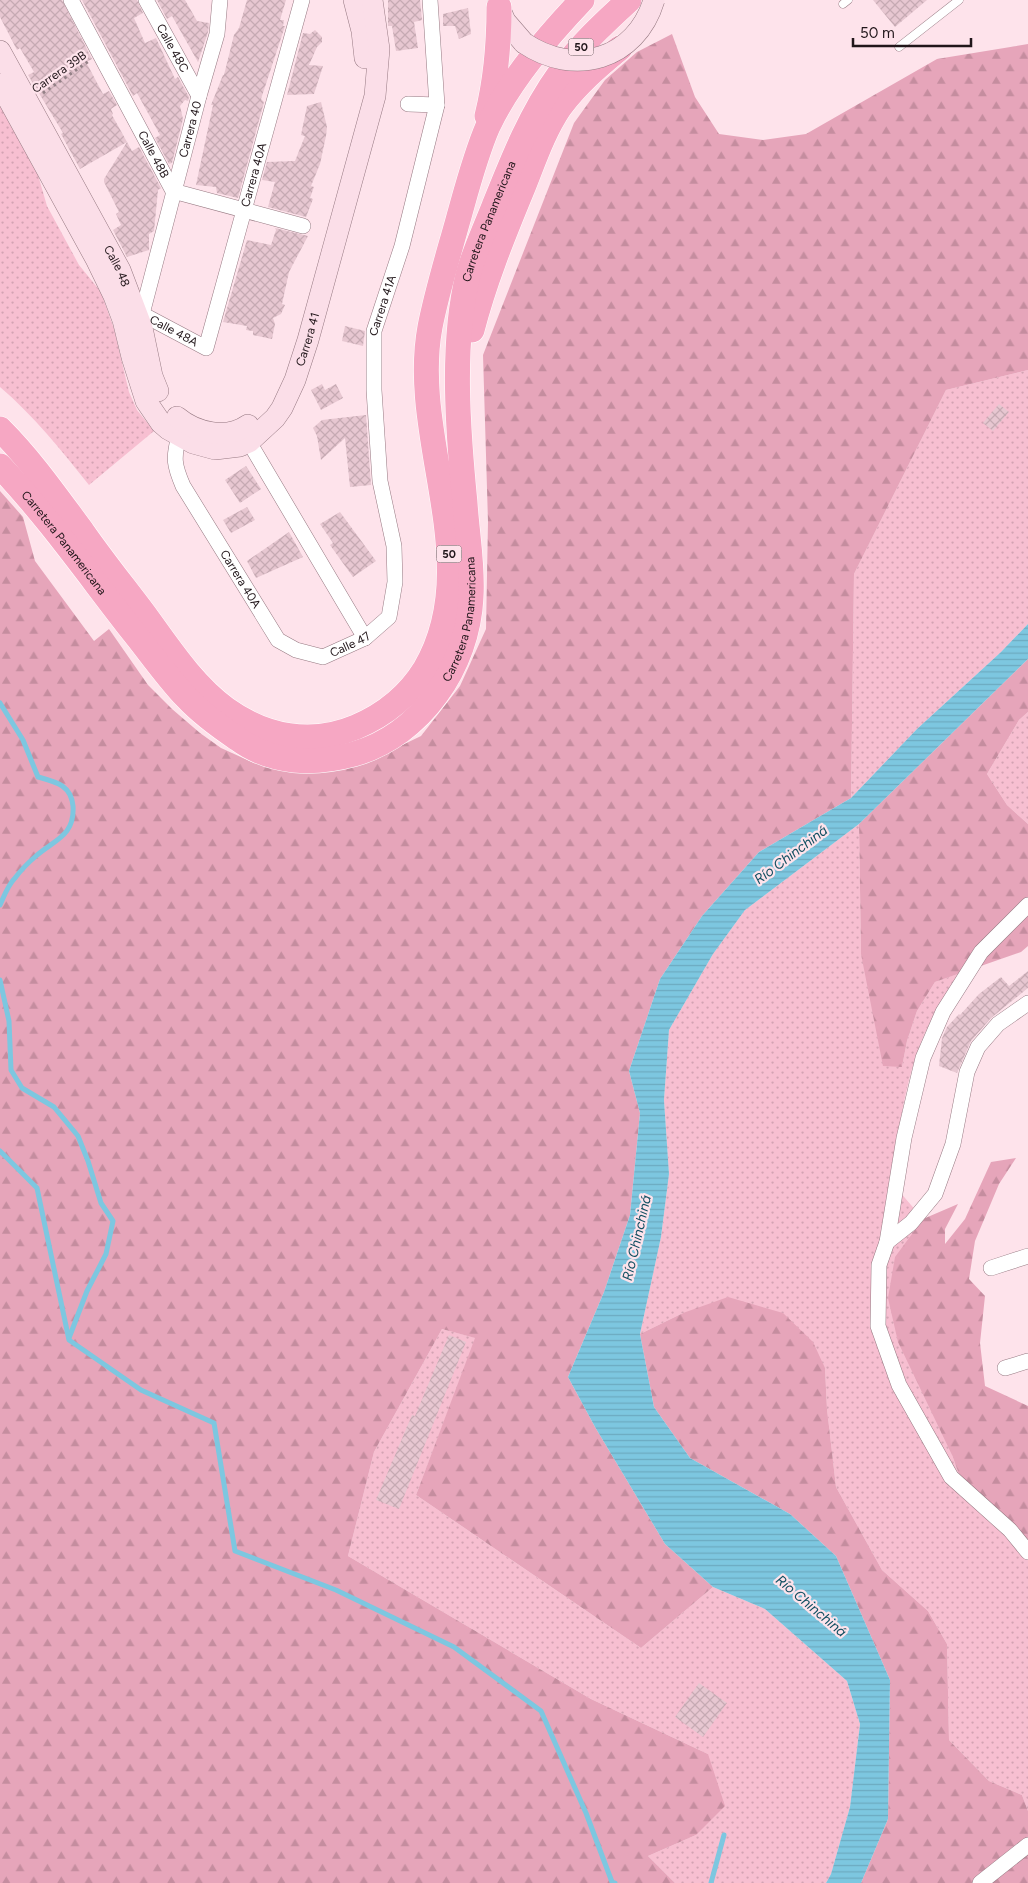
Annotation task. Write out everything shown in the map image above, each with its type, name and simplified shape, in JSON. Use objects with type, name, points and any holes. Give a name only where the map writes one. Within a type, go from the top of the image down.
[{"type":"highway","name":"Carretera Panamericana","points":[[0,429],[20,449],[51,487],[82,532],[197,682],[223,707],[246,722],[268,731],[294,737],[323,737],[344,732],[370,721],[386,711],[418,680],[432,657],[443,626],[450,597],[449,557],[426,390],[429,333],[439,285],[473,166],[489,125],[532,57],[582,0]]},
{"type":"highway","name":"Carretera Panamericana","points":[[0,466],[35,504],[185,696],[240,741],[275,758],[325,761],[371,748],[401,730],[436,696],[450,675],[462,649],[471,598],[471,568],[458,410],[460,314],[469,272],[505,178],[542,102],[559,74],[582,45],[629,0]]},
{"type":"highway","points":[[473,166],[491,100],[498,54],[498,4]]},
{"type":"highway","points":[[459,380],[476,314],[499,248],[546,133],[560,107],[585,77],[620,48]]},
{"type":"main road","name":"Carrera 41","points":[[250,432],[281,381],[295,339],[336,198],[364,86],[366,60],[362,31],[354,0]]},
{"type":"main road","name":"Carrera 41","points":[[250,432],[275,418],[282,408],[295,380],[308,340],[375,96],[379,49],[372,0]]},
{"type":"main road","points":[[498,4],[509,26],[524,43],[536,51],[564,60],[578,61],[607,55],[620,48],[633,38],[656,4]]},
{"type":"main road","name":"Calle 48","points":[[0,51],[111,251],[134,317],[152,376],[162,400],[171,412],[190,426],[212,433],[228,434],[241,430],[250,432],[240,446],[215,449],[203,447],[180,436],[161,423],[146,401],[132,357],[134,317],[114,296],[96,259],[0,84]]},
{"type":"street","name":"Calle 48B","points":[[71,0],[173,191],[303,226]]},
{"type":"street","name":"Calle 48C","points":[[146,0],[199,96]]},
{"type":"street","name":"Carrera 40","points":[[134,317],[173,191],[217,34],[220,0]]},
{"type":"street","name":"Carrera 40A","points":[[206,348],[302,0]]},
{"type":"street","name":"Carrera 41A","points":[[389,616],[395,582],[394,546],[380,481],[374,390],[374,331],[402,246],[437,105],[430,0]]},
{"type":"street","points":[[408,104],[437,105]]},
{"type":"street","name":"Calle 48A","points":[[134,317],[206,348]]},
{"type":"street","points":[[250,432],[365,638]]},
{"type":"street","name":"Carrera 40A","points":[[180,436],[175,453],[175,466],[183,486],[278,640]]},
{"type":"street","name":"Calle 47","points":[[278,640],[296,650],[324,657],[365,638],[389,616]]},
{"type":"street","points":[[1028,905],[981,952],[942,1012],[922,1058],[904,1138],[887,1242],[879,1265],[878,1326],[899,1385],[951,1477],[1010,1530],[1028,1552]]},
{"type":"street","points":[[887,1242],[911,1223],[935,1194],[953,1144],[967,1072],[978,1047],[998,1024],[1028,1003]]},
{"type":"street","points":[[991,1268],[1028,1256]]},
{"type":"street","points":[[1005,1368],[1028,1361]]},
{"type":"street","points":[[980,1883],[1028,1845]]},
{"type":"lane","points":[[899,47],[960,0]]},
{"type":"path","name":"Carrera 39B","points":[[28,104],[100,54]]},
{"type":"shaded area","points":[[0,105],[38,175],[47,206],[79,265],[101,292],[114,329],[129,392],[137,410],[154,431],[89,485],[58,446],[0,387]]},
{"type":"shaded area","points":[[1028,370],[1028,624],[1001,652],[917,729],[851,798],[854,574],[946,390]]},
{"type":"shaded area","points":[[1028,712],[1028,824],[1007,805],[987,774],[1019,720]]},
{"type":"shaded area","points":[[859,824],[861,954],[902,1067],[907,1041],[917,1011],[935,982],[960,973],[937,1010],[918,1049],[907,1087],[899,1127],[893,1184],[923,1219],[952,1455],[968,1499],[1028,1553],[1028,1811],[1022,1795],[989,1781],[949,1740],[947,1644],[928,1611],[882,1570],[836,1487],[827,1409],[825,1368],[683,1313],[640,1334],[661,1237],[669,1174],[664,1100],[669,1030],[713,954],[745,910]]},
{"type":"shaded area","points":[[442,1329],[476,1338],[416,1495],[641,1648],[713,1587],[765,1609],[847,1681],[860,1724],[850,1807],[831,1874],[826,1883],[675,1883],[648,1856],[696,1835],[708,1754],[591,1699],[348,1556],[374,1452]]},
{"type":"green space","points":[[672,34],[695,97],[719,134],[763,140],[806,134],[937,59],[1028,44],[1028,370],[946,390],[854,574],[851,798],[759,852],[702,916],[660,979],[629,1071],[640,1113],[630,1215],[604,1292],[568,1377],[595,1427],[665,1544],[713,1587],[641,1648],[416,1495],[475,1338],[442,1329],[374,1452],[348,1556],[591,1699],[708,1754],[725,1806],[696,1835],[648,1856],[675,1883],[0,1883],[0,491],[23,517],[35,561],[94,641],[109,629],[148,685],[172,709],[221,748],[254,763],[324,769],[365,763],[421,736],[460,686],[486,629],[488,522],[483,355],[574,123],[605,80],[637,52]]},
{"type":"green space","points":[[1028,659],[1028,712],[1019,720],[987,774],[1007,805],[1028,824],[1028,946],[1021,952],[935,982],[917,1011],[907,1041],[902,1067],[883,1066],[861,954],[859,824]]},
{"type":"green space","points":[[1016,1158],[999,1184],[975,1241],[969,1279],[985,1296],[980,1343],[985,1386],[1028,1406],[1028,1553],[968,1499],[952,1455],[898,1342],[888,1298],[895,1257],[923,1219],[958,1204],[945,1229],[945,1244],[965,1219],[991,1162]]},
{"type":"green space","points":[[728,1297],[783,1313],[813,1342],[825,1368],[827,1409],[836,1487],[882,1570],[928,1611],[947,1644],[949,1740],[989,1781],[1022,1795],[1028,1811],[1028,1883],[861,1883],[888,1819],[890,1680],[836,1556],[790,1514],[690,1458],[654,1407],[640,1334],[683,1313]]},
{"type":"water","name":"Río Chinchiná","points":[[1028,624],[1028,659],[859,824],[745,910],[713,954],[669,1030],[664,1100],[669,1174],[661,1237],[640,1334],[654,1407],[690,1458],[790,1514],[836,1556],[890,1680],[888,1819],[861,1883],[826,1883],[831,1874],[850,1807],[860,1724],[847,1681],[765,1609],[713,1587],[665,1544],[595,1427],[568,1377],[604,1292],[630,1215],[640,1113],[629,1071],[660,979],[702,916],[759,852],[851,798],[917,729],[1001,652]]},
{"type":"building","points":[[0,0],[62,0],[92,59],[86,62],[103,94],[109,91],[117,105],[111,109],[112,115],[127,142],[80,169],[61,134],[63,133],[28,75],[34,72],[20,48],[17,50],[0,17]]},
{"type":"building","points":[[82,0],[137,0],[143,13],[134,18],[145,43],[156,38],[175,79],[178,77],[189,97],[188,101],[185,100],[180,106],[183,119],[172,163],[169,164],[155,138],[160,135],[137,93],[133,96]]},
{"type":"building","points":[[157,0],[185,0],[197,21],[209,23],[198,62],[172,16],[167,19]]},
{"type":"building","points":[[247,0],[286,0],[280,20],[284,20],[283,26],[285,26],[261,99],[264,102],[238,198],[217,193],[216,187],[196,185],[213,105],[211,105],[224,75],[234,35],[239,28]]},
{"type":"building","points":[[388,0],[420,0],[422,20],[414,22],[418,48],[396,51],[392,26],[388,26]]},
{"type":"building","points":[[873,0],[927,0],[895,27]]},
{"type":"building","points":[[468,8],[471,34],[459,39],[455,26],[443,26],[443,14]]},
{"type":"building","points":[[315,30],[322,37],[322,42],[317,47],[309,65],[323,66],[314,94],[287,95],[303,33],[310,34]]},
{"type":"building","points":[[321,102],[327,127],[326,136],[320,164],[311,186],[314,187],[310,198],[313,199],[306,217],[268,207],[275,182],[262,180],[267,162],[295,161],[305,136],[301,135],[307,106]]},
{"type":"building","points":[[127,142],[132,151],[139,147],[161,188],[158,190],[154,231],[149,234],[149,250],[127,257],[113,230],[121,225],[116,214],[119,212],[104,179]]},
{"type":"building","points":[[275,228],[308,236],[289,272],[282,304],[285,305],[281,314],[273,318],[275,324],[272,339],[253,335],[253,331],[246,330],[247,326],[223,322],[247,240],[271,245]]},
{"type":"building","points":[[345,326],[365,331],[363,346],[342,341]]},
{"type":"building","points":[[322,384],[325,390],[336,384],[343,398],[321,410],[311,390]]},
{"type":"building","points":[[999,404],[1009,412],[993,431],[983,423]]},
{"type":"building","points":[[366,415],[371,485],[350,487],[345,438],[321,460],[317,436],[313,428],[322,420]]},
{"type":"building","points":[[246,466],[261,489],[240,503],[225,480]]},
{"type":"building","points":[[247,507],[255,520],[231,533],[223,520]]},
{"type":"building","points":[[340,512],[376,561],[353,577],[330,545],[333,543],[320,524]]},
{"type":"building","points":[[289,532],[303,557],[256,578],[247,561]]},
{"type":"building","points":[[1028,971],[1028,988],[991,1018],[971,1041],[957,1073],[939,1066],[942,1038],[947,1027],[959,1014],[979,994],[1001,977],[1009,986]]},
{"type":"building","points":[[449,1335],[466,1342],[399,1509],[376,1500],[412,1415],[415,1416]]},
{"type":"building","points":[[699,1683],[727,1703],[703,1737],[675,1717]]},
{"type":"waterway","points":[[0,703],[23,740],[38,777],[56,783],[66,789],[72,799],[73,806],[73,816],[67,831],[22,869],[10,884],[0,905]]},
{"type":"waterway","points":[[0,980],[9,1021],[11,1070],[22,1088],[54,1107],[78,1136],[101,1203],[113,1221],[106,1254],[87,1291],[69,1338]]},
{"type":"waterway","points":[[0,1151],[37,1188],[69,1340],[141,1390],[214,1423],[235,1551],[336,1590],[454,1647],[541,1711],[586,1813],[612,1882],[615,1883]]},
{"type":"waterway","points":[[711,1883],[724,1835]]}]
